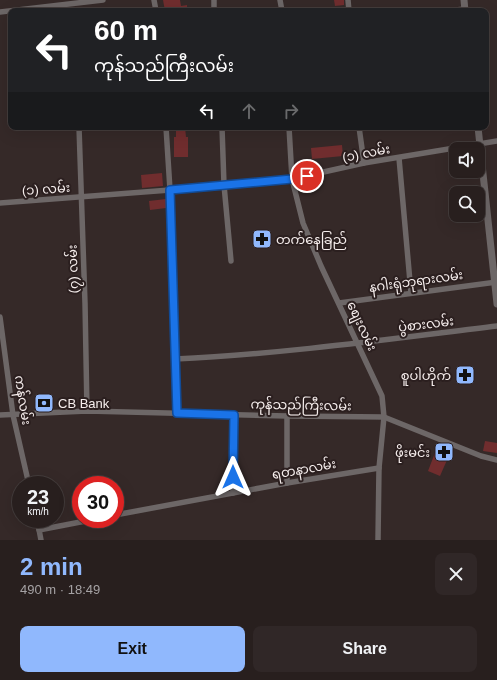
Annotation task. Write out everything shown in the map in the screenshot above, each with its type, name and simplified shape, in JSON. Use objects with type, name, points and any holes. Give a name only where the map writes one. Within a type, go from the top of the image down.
[{"type":"street","points":[[30,8],[103,0]]},
{"type":"street","name":"(၇) လမ်း","points":[[79,130],[87,411]]},
{"type":"street","points":[[166,130],[170,190],[177,413]]},
{"type":"street","points":[[222,130],[224,185],[231,261]]},
{"type":"street","name":"စျေးလမ်း","points":[[289,130],[292,179],[303,223],[338,303],[382,396],[384,417],[379,468],[378,540]]},
{"type":"street","points":[[359,130],[364,163]]},
{"type":"street","points":[[478,130],[480,142]]},
{"type":"street","name":"(၁) လမ်း","points":[[485,144],[497,141]]},
{"type":"street","name":"(၁) လမ်း","points":[[0,203],[292,179],[364,163],[449,150]]},
{"type":"street","points":[[399,158],[411,293]]},
{"type":"street","points":[[484,178],[496,282],[497,304]]},
{"type":"street","name":"နဂါးရုံဘုရားလမ်း","points":[[338,303],[496,282]]},
{"type":"street","name":"ကန်လမ်း","points":[[0,317],[13,415],[27,476]]},
{"type":"street","name":"ပွဲစားလမ်း","points":[[175,359],[228,356],[358,344],[497,326]]},
{"type":"street","name":"ကုန်သည်ကြီးလမ်း","points":[[0,415],[87,411],[384,417],[481,456],[497,460]]},
{"type":"street","points":[[233,493],[234,415]]},
{"type":"street","points":[[287,416],[287,483]]},
{"type":"street","name":"ရတနာလမ်း","points":[[124,514],[287,483],[379,468]]},
{"type":"street","points":[[41,540],[39,530],[72,524]]},
{"type":"building","points":[[163,0],[180,0],[181,6],[187,5],[187,8],[164,8]]},
{"type":"building","points":[[334,0],[344,0],[344,5],[335,6]]},
{"type":"building","points":[[176,130],[185,130],[186,137],[188,137],[188,157],[174,157],[174,137],[176,137]]},
{"type":"building","points":[[342,145],[343,156],[312,159],[311,148]]},
{"type":"building","points":[[162,173],[163,186],[142,188],[141,175]]},
{"type":"building","points":[[166,199],[166,208],[150,210],[149,201]]},
{"type":"building","points":[[485,441],[497,443],[497,453],[483,451]]},
{"type":"building","points":[[438,445],[451,451],[440,476],[428,471]]},
{"type":"place","name":"တက်နေခြည်","points":[[262,239]]},
{"type":"place","name":"စူပါဟိုက်","points":[[465,375]]},
{"type":"place","name":"CB Bank","points":[[44,403]]},
{"type":"place","name":"ဖိုးမင်း","points":[[444,452]]},
{"type":"route","points":[[233,477],[234,415],[177,413],[170,190],[292,179],[307,176]]}]
